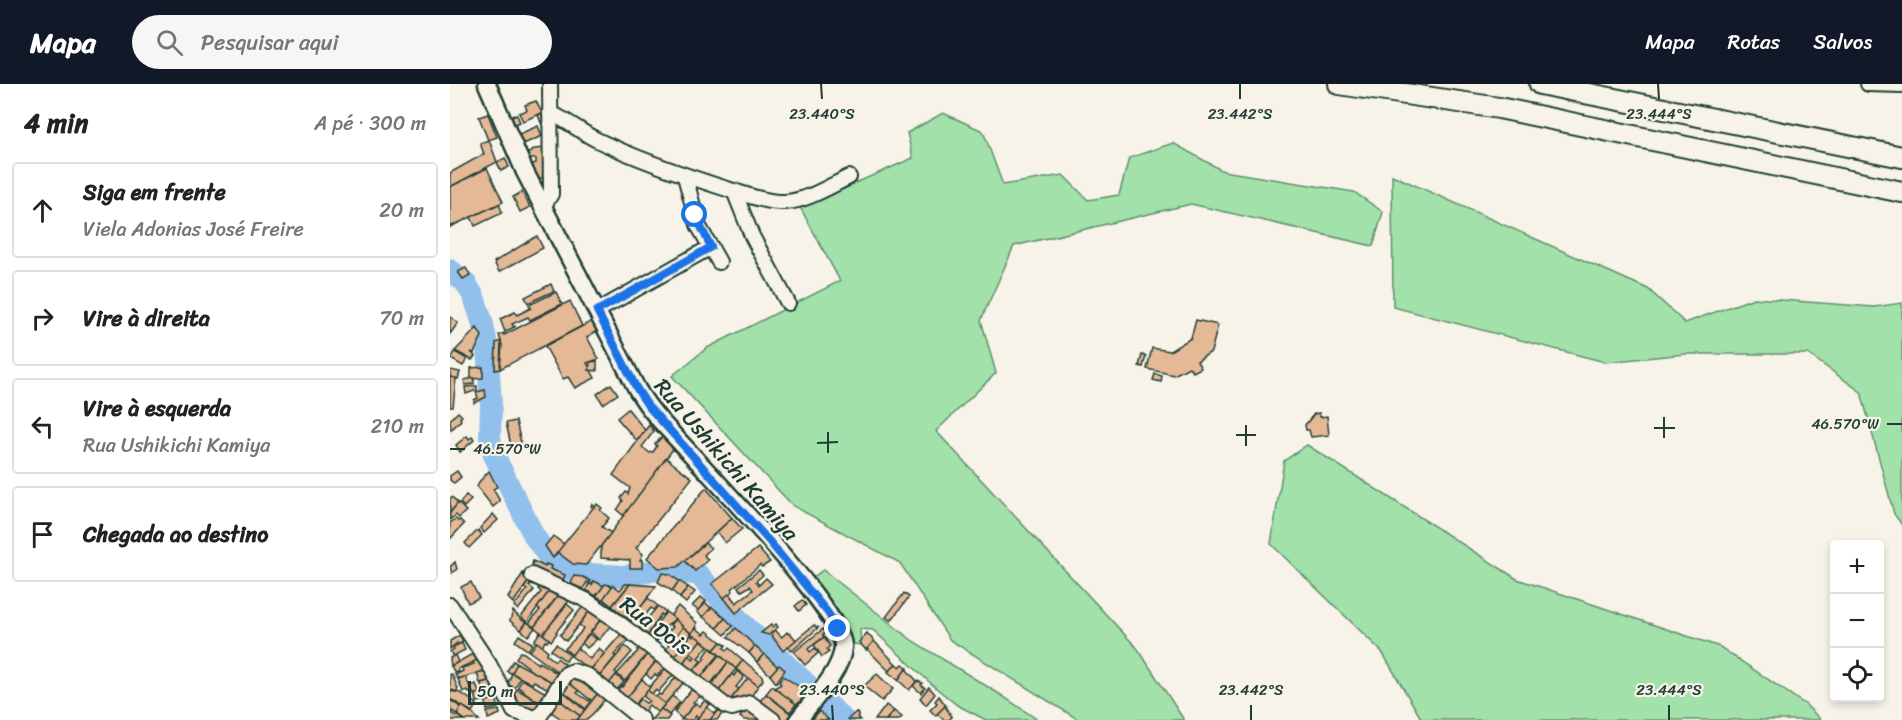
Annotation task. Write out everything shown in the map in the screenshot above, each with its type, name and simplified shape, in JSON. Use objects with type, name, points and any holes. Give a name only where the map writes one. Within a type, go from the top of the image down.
[{"type":"highway","points":[[1339,84],[1499,108],[1902,192]]},
{"type":"highway","points":[[1539,84],[1902,157]]},
{"type":"main road","name":"Rua Ushikichi Kamiya","points":[[487,84],[511,142],[637,389],[652,411],[769,541],[828,613],[838,629],[843,646],[838,665],[798,720]]},
{"type":"street","points":[[543,207],[551,194],[550,84]]},
{"type":"street","points":[[1868,84],[1902,85]]},
{"type":"street","points":[[550,113],[568,121],[598,140],[685,176],[770,200],[785,202],[811,195],[849,177]]},
{"type":"street","points":[[685,176],[695,215],[719,262]]},
{"type":"street","points":[[734,191],[752,236],[788,303]]},
{"type":"street","points":[[597,311],[711,247]]},
{"type":"street","name":"Rua Dois","points":[[532,575],[586,600],[610,616],[726,706],[732,708],[750,703],[773,720]]},
{"type":"street","points":[[450,606],[489,664],[513,715],[539,719],[566,674],[573,670],[588,676],[642,720]]},
{"type":"green space","points":[[943,113],[983,131],[1003,185],[1063,175],[1088,200],[1119,195],[1129,158],[1173,143],[1223,171],[1354,192],[1383,212],[1373,246],[1191,204],[1014,246],[981,320],[996,373],[936,431],[1138,649],[1184,720],[1079,720],[950,640],[900,563],[793,506],[672,376],[707,348],[840,281],[800,207],[913,158],[907,133]]},
{"type":"green space","points":[[1392,175],[1648,289],[1685,323],[1754,298],[1874,307],[1902,303],[1902,525],[1894,514],[1861,392],[1808,354],[1686,354],[1605,362],[1393,307]]},
{"type":"green space","points":[[1307,445],[1517,579],[1720,647],[1806,705],[1821,720],[1422,720],[1382,652],[1271,544],[1284,461]]},
{"type":"green space","points":[[823,570],[913,641],[1038,720],[986,720],[957,705],[873,630],[860,629],[861,645],[848,643],[808,581]]},
{"type":"building","points":[[536,101],[542,113],[523,121],[519,113],[527,110],[525,105]]},
{"type":"building","points":[[544,112],[545,123],[542,125],[538,115]]},
{"type":"building","points":[[488,114],[497,137],[488,140],[479,117]]},
{"type":"building","points":[[517,115],[520,122],[513,125],[509,116]]},
{"type":"building","points":[[538,126],[542,136],[521,145],[517,135]]},
{"type":"building","points":[[489,140],[497,162],[450,187],[450,173],[484,154],[480,143]]},
{"type":"building","points":[[544,148],[544,177],[537,180],[530,165],[536,163],[536,159],[529,159],[528,153],[532,152],[531,150]]},
{"type":"building","points":[[505,158],[509,167],[501,171],[497,162]]},
{"type":"building","points":[[487,168],[503,202],[450,227],[450,187]]},
{"type":"building","points":[[522,192],[530,207],[520,212],[513,197]]},
{"type":"building","points":[[499,204],[502,212],[500,214],[475,226],[471,217]]},
{"type":"building","points":[[537,236],[543,248],[499,272],[494,262]]},
{"type":"building","points":[[466,268],[470,275],[463,279],[458,272]]},
{"type":"building","points":[[551,284],[554,291],[528,303],[525,297]]},
{"type":"building","points":[[556,292],[562,304],[530,320],[528,317],[512,324],[516,326],[505,332],[500,319],[515,312],[517,315],[531,308],[529,305]]},
{"type":"building","points":[[570,301],[582,326],[500,369],[502,345],[499,335],[504,333],[504,335]]},
{"type":"building","points":[[450,318],[458,323],[450,334]]},
{"type":"building","points":[[1196,320],[1218,325],[1211,352],[1197,361],[1201,368],[1193,372],[1189,367],[1174,375],[1147,369],[1152,348],[1170,351],[1191,338]]},
{"type":"building","points":[[592,321],[597,331],[587,337],[599,359],[587,363],[595,378],[575,388],[568,377],[563,379],[545,346]]},
{"type":"building","points":[[477,328],[482,336],[474,353],[471,352],[475,356],[472,360],[455,351]]},
{"type":"building","points":[[501,341],[500,369],[495,370],[496,343]]},
{"type":"building","points":[[455,352],[467,359],[463,366],[451,359]]},
{"type":"building","points":[[1142,355],[1146,356],[1143,367],[1139,366]]},
{"type":"building","points":[[597,361],[597,371],[589,370],[590,362]]},
{"type":"building","points":[[483,367],[483,378],[471,379],[471,368]]},
{"type":"building","points":[[450,370],[460,372],[458,379],[450,377]]},
{"type":"building","points":[[1155,374],[1162,376],[1161,382],[1153,380]]},
{"type":"building","points":[[450,377],[456,378],[453,407],[450,407]]},
{"type":"building","points":[[474,378],[474,384],[465,385],[464,380]]},
{"type":"building","points":[[611,384],[618,394],[603,404],[597,394]]},
{"type":"building","points":[[477,386],[477,390],[466,394],[465,387]]},
{"type":"building","points":[[485,390],[486,397],[474,403],[474,400],[478,398],[476,392]]},
{"type":"building","points":[[628,409],[645,430],[637,441],[617,418]]},
{"type":"building","points":[[458,412],[462,416],[461,420],[451,430],[450,420]]},
{"type":"building","points":[[1319,413],[1320,417],[1327,416],[1329,435],[1311,437],[1305,425],[1314,414]]},
{"type":"building","points":[[516,421],[521,443],[511,445],[506,423]]},
{"type":"building","points":[[649,425],[654,431],[642,447],[650,453],[653,452],[657,446],[655,444],[663,436],[673,449],[624,516],[617,510],[623,501],[621,498],[626,492],[628,494],[630,488],[613,475]]},
{"type":"building","points":[[467,436],[474,440],[460,452],[456,445]]},
{"type":"building","points":[[666,458],[692,478],[636,548],[643,554],[640,560],[642,560],[642,568],[630,568],[630,560],[601,558],[601,546]]},
{"type":"building","points":[[457,471],[461,477],[454,483],[450,480],[450,476]]},
{"type":"building","points":[[489,471],[497,487],[493,489],[500,501],[493,507],[477,487]]},
{"type":"building","points":[[706,488],[732,518],[678,567],[659,568],[647,558]]},
{"type":"building","points":[[466,495],[471,500],[464,507],[460,503]]},
{"type":"building","points":[[452,497],[458,503],[450,513],[450,498]]},
{"type":"building","points":[[458,503],[466,511],[459,518],[456,515],[450,520],[450,513]]},
{"type":"building","points":[[592,504],[595,507],[597,504],[602,508],[600,510],[609,518],[602,527],[611,533],[586,565],[573,564],[557,552],[593,508]]},
{"type":"building","points":[[493,514],[498,520],[484,533],[480,528]]},
{"type":"building","points":[[732,518],[742,529],[725,543],[717,532]]},
{"type":"building","points":[[456,519],[464,524],[450,539],[450,523]]},
{"type":"building","points":[[478,530],[482,535],[469,548],[465,543]]},
{"type":"building","points":[[553,536],[564,544],[553,558],[545,546]]},
{"type":"building","points":[[705,543],[711,548],[704,555],[708,560],[695,571],[685,561]]},
{"type":"building","points":[[758,548],[770,562],[762,567],[760,565],[724,598],[712,584]]},
{"type":"building","points":[[533,561],[545,567],[546,564],[551,566],[550,569],[565,575],[563,581],[531,568]]},
{"type":"building","points":[[455,562],[457,569],[452,573],[450,567]]},
{"type":"building","points":[[759,570],[763,575],[756,581],[759,585],[766,578],[772,584],[736,613],[724,598],[729,594],[736,603],[753,590],[750,586],[742,591],[738,587]]},
{"type":"building","points":[[523,573],[531,578],[513,603],[508,598]]},
{"type":"building","points":[[662,573],[669,574],[679,581],[672,591],[658,582]]},
{"type":"building","points":[[574,576],[591,581],[587,582],[583,589],[571,584]]},
{"type":"building","points":[[531,578],[534,580],[529,586],[534,590],[518,610],[514,606],[527,590],[524,588]]},
{"type":"building","points":[[594,581],[604,586],[596,596],[586,590]]},
{"type":"building","points":[[679,581],[688,587],[680,598],[672,591]]},
{"type":"building","points":[[471,582],[479,598],[468,603],[461,587]]},
{"type":"building","points":[[542,583],[551,589],[527,622],[521,617],[541,592],[538,589]]},
{"type":"building","points":[[605,584],[613,586],[603,600],[596,596]]},
{"type":"building","points":[[625,584],[630,584],[612,606],[603,599],[613,585],[620,590]]},
{"type":"building","points":[[630,584],[656,586],[631,621],[612,606]]},
{"type":"building","points":[[688,587],[695,592],[686,603],[680,598]]},
{"type":"building","points":[[550,590],[557,597],[534,627],[529,623],[540,610],[537,608]]},
{"type":"building","points":[[562,591],[572,597],[543,634],[534,627]]},
{"type":"building","points":[[904,593],[909,597],[891,621],[886,617]]},
{"type":"building","points":[[701,597],[706,601],[698,610],[692,606]]},
{"type":"building","points":[[648,598],[658,606],[654,610],[651,608],[640,622],[633,617]]},
{"type":"building","points":[[802,600],[806,605],[799,611],[795,606]]},
{"type":"building","points":[[706,603],[711,608],[703,617],[697,612]]},
{"type":"building","points":[[567,604],[574,610],[551,641],[543,634]]},
{"type":"building","points":[[585,604],[591,609],[566,641],[560,635]]},
{"type":"building","points":[[658,606],[666,612],[663,616],[661,614],[648,635],[639,628]]},
{"type":"building","points":[[678,606],[697,623],[691,633],[670,616]]},
{"type":"building","points":[[712,607],[725,618],[717,628],[703,617]]},
{"type":"building","points":[[591,609],[602,618],[572,655],[565,649],[580,633],[583,628],[579,625]]},
{"type":"building","points":[[513,611],[527,622],[521,630],[510,621]]},
{"type":"building","points":[[666,612],[675,619],[662,630],[664,632],[657,641],[648,635]]},
{"type":"building","points":[[602,618],[612,624],[599,640],[591,632]]},
{"type":"building","points":[[725,618],[733,626],[725,635],[717,628]]},
{"type":"building","points":[[675,619],[683,627],[669,645],[660,638],[667,628],[670,630],[673,627],[670,625]]},
{"type":"building","points":[[527,622],[535,628],[528,636],[521,630]]},
{"type":"building","points":[[776,624],[778,627],[769,635],[761,633],[771,625],[772,627]]},
{"type":"building","points":[[814,625],[819,627],[792,651],[788,646]]},
{"type":"building","points":[[683,627],[692,634],[685,643],[682,641],[677,647],[680,649],[675,656],[666,649]]},
{"type":"building","points":[[696,628],[704,634],[707,631],[721,642],[714,650],[691,633]]},
{"type":"building","points":[[736,628],[755,646],[749,653],[728,637]]},
{"type":"building","points":[[823,629],[826,633],[824,637],[808,649],[810,652],[815,648],[818,653],[805,665],[794,652]]},
{"type":"building","points":[[775,630],[782,637],[787,632],[790,633],[796,640],[783,651],[772,636],[771,633]]},
{"type":"building","points":[[540,632],[549,639],[542,647],[534,641]]},
{"type":"building","points":[[622,633],[630,639],[614,655],[616,656],[599,677],[590,670]]},
{"type":"building","points":[[867,633],[874,641],[866,650],[859,642]]},
{"type":"building","points":[[589,634],[597,639],[587,648],[582,643]]},
{"type":"building","points":[[460,635],[463,642],[458,645],[457,643],[450,649],[450,641]]},
{"type":"building","points":[[519,635],[533,644],[528,650],[530,651],[537,642],[548,651],[546,654],[555,661],[557,658],[565,664],[559,673],[515,641]]},
{"type":"building","points":[[691,635],[701,640],[683,663],[675,656]]},
{"type":"building","points":[[824,637],[830,646],[827,649],[829,652],[822,657],[814,645]]},
{"type":"building","points":[[701,640],[708,646],[698,658],[701,661],[693,671],[683,663],[689,655],[693,659],[695,657],[690,653]]},
{"type":"building","points":[[874,641],[896,664],[889,671],[867,649]]},
{"type":"building","points":[[721,642],[726,645],[724,648],[727,650],[729,648],[743,660],[736,669],[714,650]]},
{"type":"building","points":[[462,643],[465,650],[453,656],[450,652],[454,649],[453,647]]},
{"type":"building","points":[[556,644],[570,655],[566,661],[551,650]]},
{"type":"building","points":[[625,646],[632,652],[615,672],[617,674],[608,685],[599,677]]},
{"type":"building","points":[[755,646],[764,654],[757,662],[749,653]]},
{"type":"building","points":[[640,647],[648,653],[625,681],[617,674]]},
{"type":"building","points":[[577,648],[590,659],[599,648],[604,654],[590,670],[571,656]]},
{"type":"building","points":[[710,648],[719,655],[701,677],[693,671],[705,658]]},
{"type":"building","points":[[476,652],[480,659],[458,669],[459,672],[455,673],[451,666]]},
{"type":"building","points":[[520,652],[557,673],[552,682],[529,670],[516,658]]},
{"type":"building","points":[[648,653],[657,660],[626,699],[616,691],[622,687]]},
{"type":"building","points":[[764,654],[778,667],[770,675],[757,662]]},
{"type":"building","points":[[455,655],[458,662],[451,666],[450,658]]},
{"type":"building","points":[[719,655],[728,662],[710,685],[701,677]]},
{"type":"building","points":[[479,659],[485,671],[458,679],[455,675],[463,671],[462,668],[474,664],[473,662]]},
{"type":"building","points":[[657,660],[665,667],[651,679],[646,674]]},
{"type":"building","points":[[743,660],[762,676],[763,680],[758,686],[736,669]]},
{"type":"building","points":[[513,661],[517,663],[512,674],[507,671]]},
{"type":"building","points":[[728,662],[736,669],[718,692],[711,686]]},
{"type":"building","points":[[517,663],[552,682],[548,689],[534,681],[532,684],[512,673]]},
{"type":"building","points":[[896,664],[900,667],[903,664],[908,668],[898,680],[888,672]]},
{"type":"building","points":[[779,665],[785,670],[776,683],[770,675]]},
{"type":"building","points":[[666,668],[674,674],[658,692],[655,690],[652,694],[647,690]]},
{"type":"building","points":[[906,669],[917,681],[909,690],[898,680]]},
{"type":"building","points":[[485,671],[488,681],[480,683],[477,673]]},
{"type":"building","points":[[737,671],[744,677],[736,687],[739,689],[731,699],[726,698],[718,692]]},
{"type":"building","points":[[512,673],[520,678],[515,688],[508,684]]},
{"type":"building","points":[[450,674],[458,689],[456,692],[450,689]]},
{"type":"building","points":[[877,674],[893,689],[882,701],[864,686]]},
{"type":"building","points":[[616,675],[624,682],[616,691],[608,685]]},
{"type":"building","points":[[677,676],[684,682],[665,704],[656,697],[661,695]]},
{"type":"building","points":[[783,676],[807,692],[797,705],[774,688],[781,684],[779,682]]},
{"type":"building","points":[[465,677],[472,691],[469,693],[467,690],[463,692],[458,679]]},
{"type":"building","points":[[573,677],[583,681],[582,683],[598,693],[592,701],[569,683]]},
{"type":"building","points":[[748,678],[758,686],[752,695],[738,700],[731,699]]},
{"type":"building","points":[[522,679],[546,693],[540,703],[518,687]]},
{"type":"building","points":[[642,679],[650,687],[634,706],[626,699]]},
{"type":"building","points":[[489,681],[493,688],[482,690],[481,683]]},
{"type":"building","points":[[917,681],[923,683],[921,685],[925,688],[921,693],[913,686]]},
{"type":"building","points":[[569,683],[579,691],[577,693],[592,701],[586,709],[563,691]]},
{"type":"building","points":[[476,684],[479,693],[474,695],[470,686]]},
{"type":"building","points":[[772,686],[796,704],[790,712],[766,694]]},
{"type":"building","points":[[929,687],[935,694],[926,705],[920,698]]},
{"type":"building","points":[[517,689],[540,703],[534,712],[516,702],[513,695]]},
{"type":"building","points":[[692,689],[701,696],[693,702],[695,704],[682,719],[674,712]]},
{"type":"building","points":[[495,690],[498,699],[477,702],[475,694]]},
{"type":"building","points":[[647,690],[665,704],[658,713],[649,705],[643,713],[634,706],[640,699],[646,703],[649,701],[643,696]]},
{"type":"building","points":[[450,691],[461,693],[477,704],[472,712],[450,699]]},
{"type":"building","points":[[563,691],[586,709],[580,716],[558,699]]},
{"type":"building","points":[[598,693],[605,699],[598,708],[587,720],[577,720]]},
{"type":"building","points":[[766,694],[791,714],[786,720],[782,720],[778,717],[779,715],[758,703]]},
{"type":"building","points":[[672,696],[680,702],[669,715],[661,709]]},
{"type":"building","points":[[939,696],[946,706],[936,716],[930,710],[937,703],[935,701]]},
{"type":"building","points":[[497,699],[498,708],[487,710],[486,701]]},
{"type":"building","points":[[558,699],[580,716],[577,720],[563,720],[551,712]]},
{"type":"building","points":[[450,700],[461,707],[457,714],[450,710]]},
{"type":"building","points":[[705,700],[710,704],[698,718],[696,716],[693,720],[681,720],[696,703],[700,706]]},
{"type":"building","points":[[886,705],[894,711],[886,720],[875,720]]},
{"type":"building","points":[[462,706],[479,720],[465,720],[457,714]]},
{"type":"building","points":[[945,706],[952,717],[949,720],[944,720],[937,714]]},
{"type":"building","points":[[707,707],[715,714],[710,720],[696,720]]},
{"type":"building","points":[[661,709],[670,716],[667,720],[651,720]]},
{"type":"building","points":[[746,709],[761,720],[744,720],[740,717]]},
{"type":"building","points":[[499,710],[500,714],[488,719],[487,712]]},
{"type":"building","points":[[718,710],[722,714],[717,720],[710,720]]},
{"type":"building","points":[[819,711],[829,720],[812,720]]},
{"type":"building","points":[[894,711],[902,717],[899,720],[886,720]]},
{"type":"building","points":[[450,712],[456,716],[465,720],[451,720]]},
{"type":"building","points":[[856,712],[860,720],[848,719]]},
{"type":"waterway","points":[[450,270],[465,282],[474,297],[482,321],[487,344],[491,404],[490,438],[494,455],[534,536],[554,565],[588,574],[625,576],[658,570],[698,574],[744,625],[809,686]]},
{"type":"waterway","points":[[825,702],[844,720]]},
{"type":"route","points":[[695,215],[711,247],[597,311],[648,406],[769,541],[828,613],[838,629]]}]
